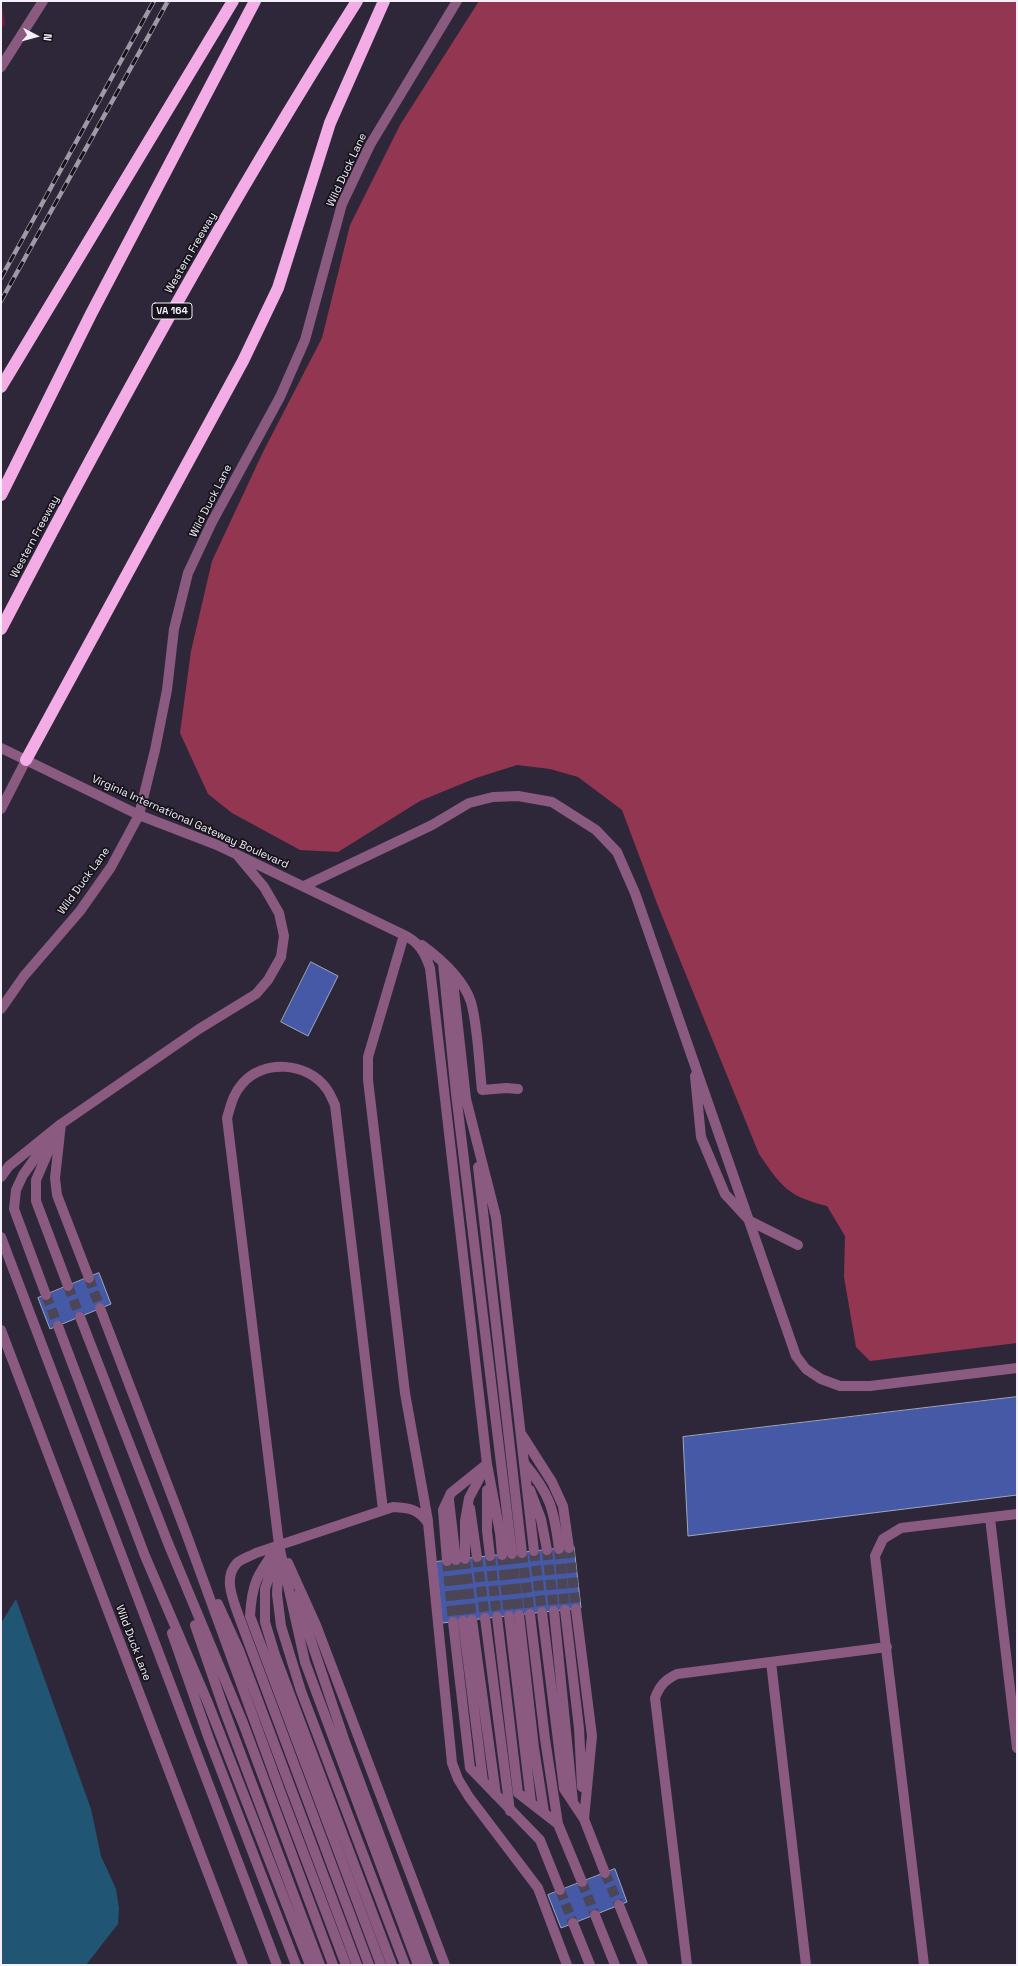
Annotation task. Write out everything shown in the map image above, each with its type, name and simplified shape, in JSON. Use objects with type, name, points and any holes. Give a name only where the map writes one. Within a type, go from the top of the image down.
[{"type":"highway","points":[[1,386],[233,1]]},
{"type":"highway","points":[[1,495],[91,314],[255,1]]},
{"type":"highway","name":"Western Freeway","points":[[1,629],[57,521],[158,337],[240,193],[357,1]]},
{"type":"highway","points":[[26,760],[244,361],[278,288],[330,122],[384,1]]},
{"type":"street","points":[[1,67],[43,1]]},
{"type":"street","name":"Wild Duck Lane","points":[[1,1009],[24,976],[80,911],[112,867],[139,815],[164,705],[174,629],[188,573],[212,522],[280,397],[305,340],[342,204],[366,152],[457,1]]},
{"type":"street","name":"Virginia International Gateway Boulevard","points":[[1,748],[139,815],[235,853],[415,940],[443,963],[458,978],[470,1002],[482,1090],[506,1088],[518,1089]]},
{"type":"street","points":[[1,809],[26,760]]},
{"type":"street","points":[[304,886],[432,825],[469,803],[493,797],[518,796],[552,802],[596,830],[617,852],[635,893],[694,1059],[796,1356],[806,1369],[821,1379],[840,1386],[870,1386],[1017,1368]]},
{"type":"street","points":[[1,1177],[9,1166],[61,1124],[199,1029],[256,994],[268,980],[281,957],[284,936],[279,913],[264,887],[235,853]]},
{"type":"street","points":[[404,934],[368,1057],[368,1080],[405,1393],[428,1523],[452,1763],[458,1779],[469,1797],[538,1888],[567,1965]]},
{"type":"street","points":[[415,940],[425,953],[430,968],[487,1464],[500,1533],[507,1554],[443,963]]},
{"type":"street","points":[[452,972],[466,1099],[496,1217],[534,1551]]},
{"type":"street","points":[[694,1059],[700,1137],[725,1194],[750,1221],[798,1245]]},
{"type":"street","points":[[383,1510],[335,1105],[326,1088],[312,1075],[295,1068],[276,1066],[258,1072],[242,1083],[232,1099],[227,1118],[279,1544],[305,1662],[418,1965]]},
{"type":"street","points":[[61,1124],[54,1178],[57,1195],[88,1278]]},
{"type":"street","points":[[61,1124],[36,1180],[34,1189],[36,1201],[68,1286]]},
{"type":"street","points":[[46,1295],[14,1209],[16,1190],[23,1175],[61,1124]]},
{"type":"street","points":[[474,1130],[522,1553]]},
{"type":"street","points":[[1,1237],[277,1965]]},
{"type":"street","points":[[100,1308],[186,1533],[282,1799],[346,1965]]},
{"type":"street","points":[[80,1317],[168,1543],[243,1723],[333,1965]]},
{"type":"street","points":[[58,1326],[145,1556],[209,1739],[296,1965]]},
{"type":"street","name":"Wild Duck Lane","points":[[1,1330],[243,1965]]},
{"type":"street","points":[[520,1432],[552,1482],[563,1506],[569,1548]]},
{"type":"street","points":[[487,1464],[469,1498],[456,1560],[443,1510],[451,1493],[487,1464]]},
{"type":"street","points":[[487,1464],[490,1556]]},
{"type":"street","points":[[524,1464],[541,1484],[551,1504],[559,1549]]},
{"type":"street","points":[[526,1483],[532,1494],[541,1519],[547,1550]]},
{"type":"street","points":[[469,1498],[477,1557]]},
{"type":"street","points":[[369,1965],[238,1614],[229,1586],[231,1574],[237,1563],[256,1553],[383,1510],[393,1507],[406,1508],[420,1513],[428,1523]]},
{"type":"street","points":[[924,1965],[875,1556],[883,1539],[900,1528],[1017,1514]]},
{"type":"street","points":[[990,1518],[1017,1748]]},
{"type":"street","points":[[186,1533],[239,1650],[357,1965]]},
{"type":"street","points":[[168,1543],[225,1712],[320,1965]]},
{"type":"street","points":[[279,1544],[259,1572],[252,1593],[250,1616],[381,1965]]},
{"type":"street","points":[[279,1544],[265,1589],[265,1622],[275,1655],[392,1965]]},
{"type":"street","points":[[279,1544],[277,1594],[281,1626],[301,1692],[404,1965]]},
{"type":"street","points":[[279,1544],[345,1742],[428,1965]]},
{"type":"street","points":[[279,1544],[316,1625],[445,1965]]},
{"type":"street","points":[[145,1556],[208,1703],[310,1965]]},
{"type":"street","points":[[576,1609],[592,1736],[584,1819]]},
{"type":"street","points":[[565,1610],[579,1728],[584,1819]]},
{"type":"street","points":[[554,1611],[573,1804]]},
{"type":"street","points":[[542,1612],[564,1789],[584,1819],[605,1872]]},
{"type":"street","points":[[530,1614],[545,1739],[558,1824],[582,1882]]},
{"type":"street","points":[[531,1802],[514,1615],[544,1812]]},
{"type":"street","points":[[497,1617],[518,1793],[558,1824]]},
{"type":"street","points":[[485,1618],[510,1810]]},
{"type":"street","points":[[496,1796],[463,1621],[470,1768],[496,1796],[540,1840],[560,1890]]},
{"type":"street","points":[[687,1965],[656,1698],[659,1687],[666,1679],[677,1674],[887,1647]]},
{"type":"street","points":[[770,1662],[806,1965]]},
{"type":"street","points":[[619,1905],[643,1965]]},
{"type":"street","points":[[595,1915],[615,1965]]},
{"type":"street","points":[[573,1923],[590,1965]]},
{"type":"shaded area","points":[[1,1],[5,23],[1,31]]},
{"type":"shaded area","points":[[479,1],[1017,1],[1017,1343],[870,1361],[856,1347],[844,1277],[845,1236],[827,1206],[803,1198],[787,1189],[774,1175],[759,1154],[658,906],[622,810],[578,777],[550,769],[517,765],[476,778],[420,801],[338,852],[300,850],[232,813],[208,794],[180,733],[191,651],[212,561],[263,452],[322,338],[350,225],[400,125]]},
{"type":"water","points":[[16,1599],[91,1809],[101,1856],[116,1889],[119,1908],[118,1924],[86,1965],[1,1965],[1,1623]]},
{"type":"building","points":[[311,962],[338,976],[308,1036],[281,1022]]},
{"type":"building","points":[[99,1273],[111,1304],[50,1329],[38,1298]]},
{"type":"building","points":[[1017,1397],[1017,1495],[688,1536],[683,1437]]},
{"type":"building","points":[[574,1547],[581,1608],[442,1623],[436,1562]]},
{"type":"building","points":[[615,1869],[627,1902],[561,1928],[548,1895]]},
{"type":"tunnel","points":[[89,1278],[100,1308]]},
{"type":"tunnel","points":[[68,1286],[80,1317]]},
{"type":"tunnel","points":[[46,1295],[58,1326]]},
{"type":"tunnel","points":[[569,1548],[576,1609]]},
{"type":"tunnel","points":[[559,1549],[565,1610]]},
{"type":"tunnel","points":[[547,1550],[554,1611]]},
{"type":"tunnel","points":[[534,1551],[542,1612]]},
{"type":"tunnel","points":[[522,1553],[530,1614]]},
{"type":"tunnel","points":[[512,1554],[519,1615]]},
{"type":"tunnel","points":[[502,1555],[509,1616]]},
{"type":"tunnel","points":[[490,1556],[497,1617]]},
{"type":"tunnel","points":[[477,1557],[485,1618]]},
{"type":"tunnel","points":[[465,1559],[472,1620]]},
{"type":"tunnel","points":[[456,1560],[463,1621]]},
{"type":"tunnel","points":[[447,1561],[453,1622]]},
{"type":"tunnel","points":[[605,1873],[619,1905]]},
{"type":"tunnel","points":[[582,1882],[595,1915]]},
{"type":"tunnel","points":[[560,1890],[573,1923]]},
{"type":"railway","points":[[1,278],[154,1]]},
{"type":"railway","points":[[1,301],[168,1]]}]
